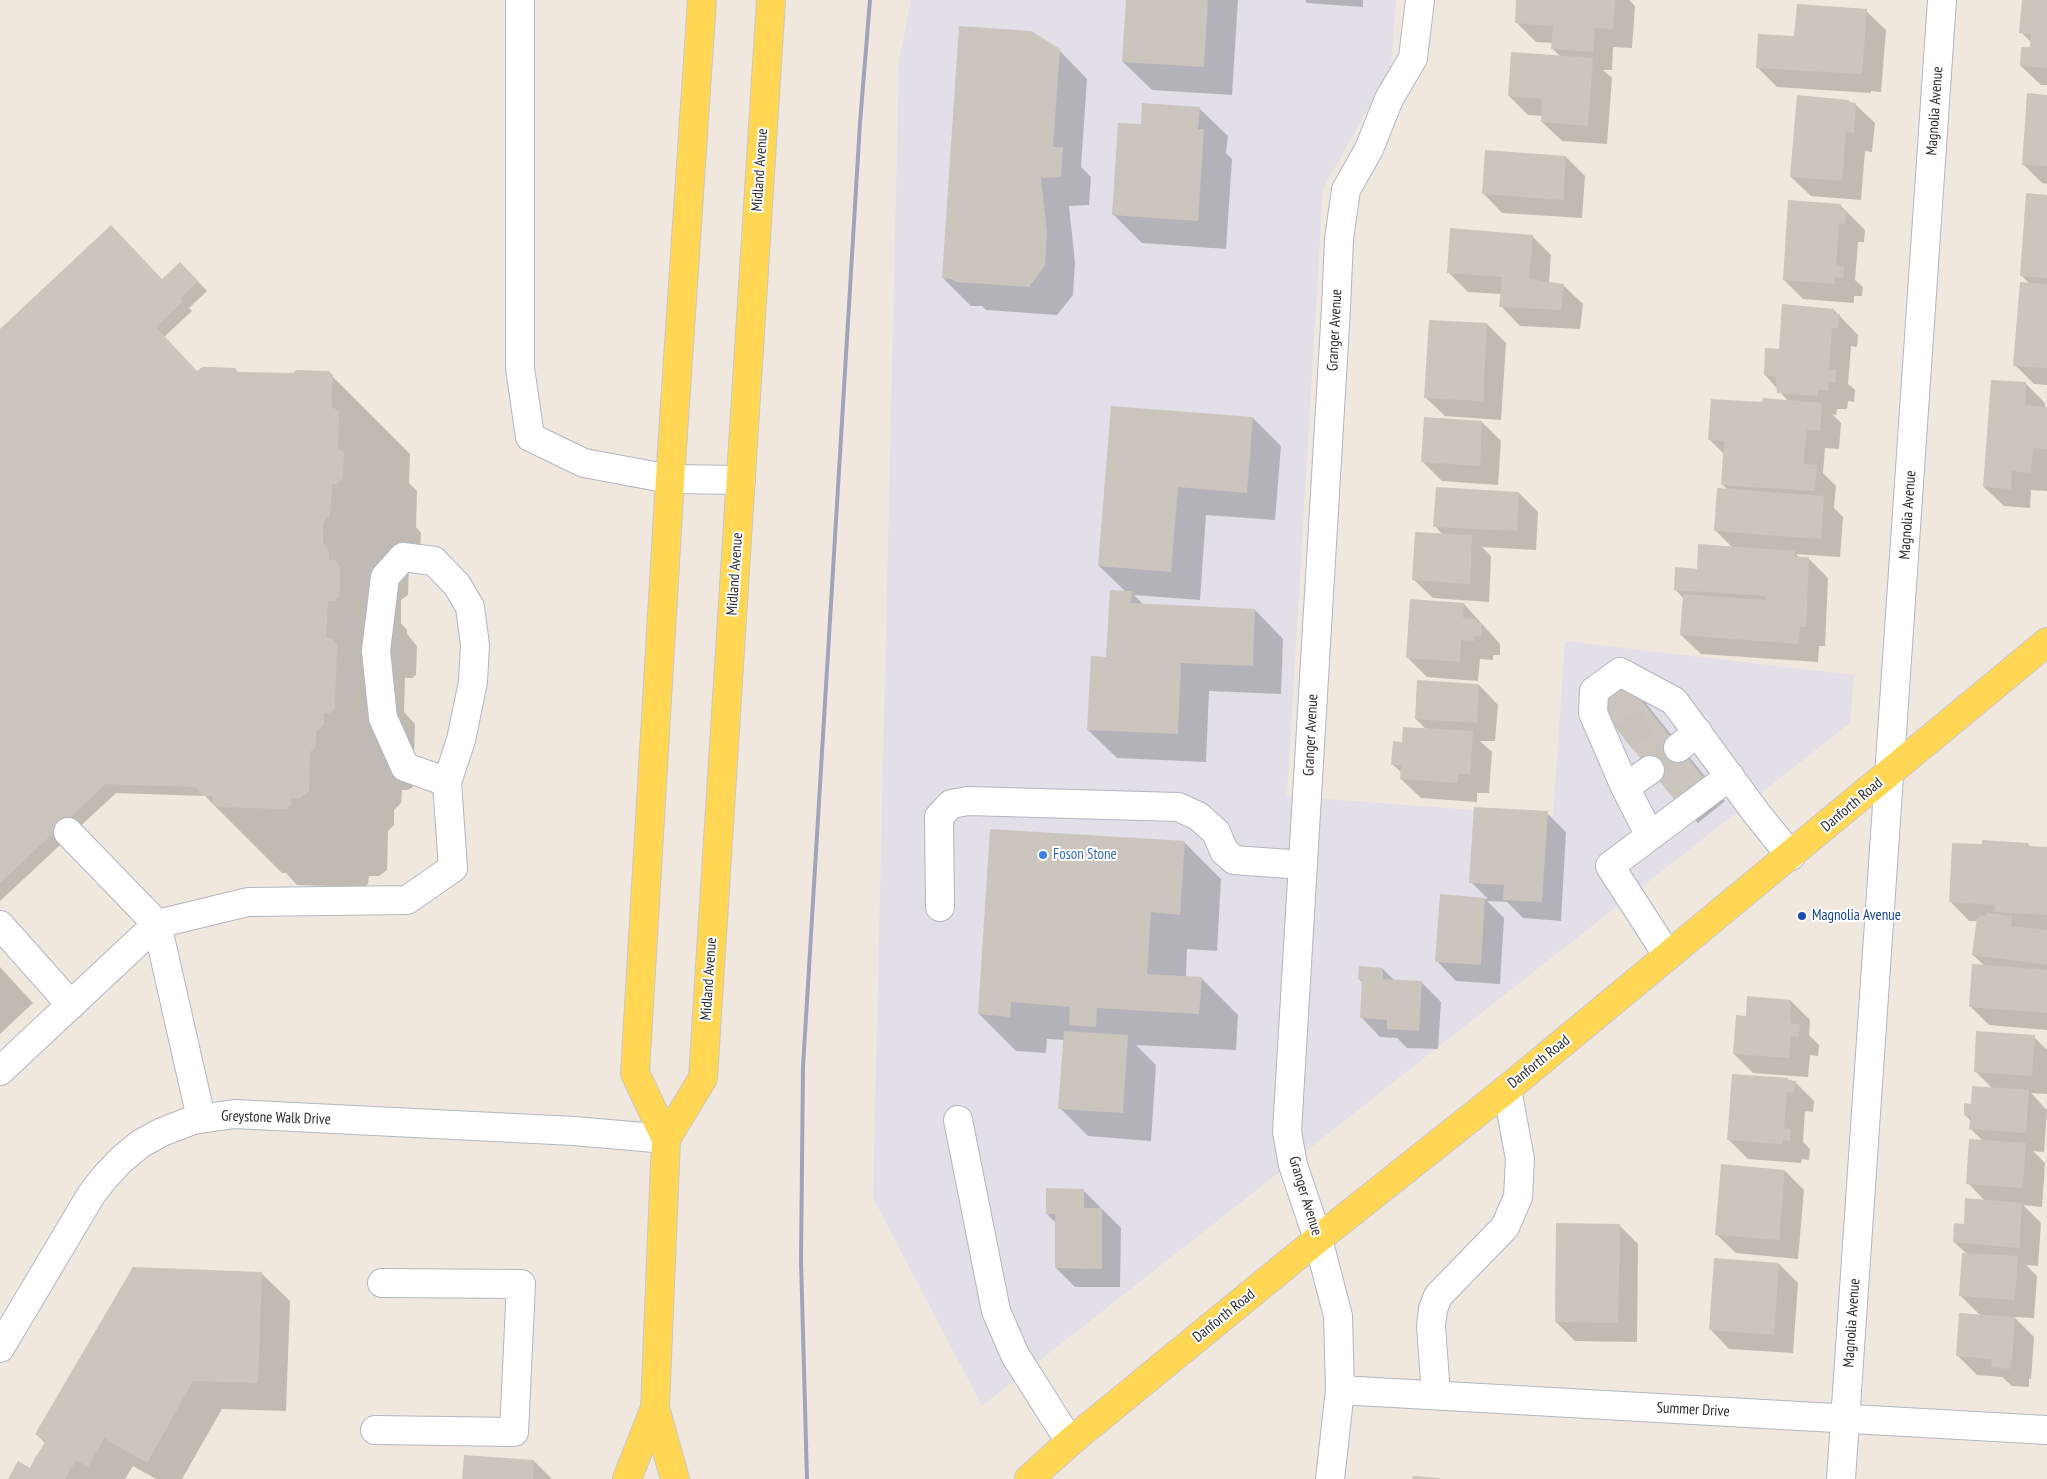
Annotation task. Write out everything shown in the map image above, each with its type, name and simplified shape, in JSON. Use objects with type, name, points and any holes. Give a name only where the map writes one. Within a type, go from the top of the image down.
[{"type":"main road","name":"Midland Avenue","points":[[675,1479],[655,1408],[666,1139],[635,1073],[670,479],[702,0]]},
{"type":"main road","name":"Midland Avenue","points":[[666,1139],[703,1078],[771,0]]},
{"type":"main road","name":"Danforth Road","points":[[1028,1479],[1070,1442],[1318,1239],[1507,1089],[1890,774],[2047,642]]},
{"type":"main road","name":"Midland Avenue","points":[[627,1479],[655,1408]]},
{"type":"street","points":[[520,0],[520,368],[530,437],[584,463],[670,479],[741,480]]},
{"type":"street","name":"Granger Avenue","points":[[1330,1479],[1340,1390],[1338,1316],[1318,1239],[1293,1165],[1287,1132],[1336,318],[1339,239],[1346,190],[1369,148],[1389,99],[1412,58],[1420,0]]},
{"type":"street","name":"Magnolia Avenue","points":[[1841,1479],[1942,0]]},
{"type":"street","points":[[0,1071],[157,924],[248,902],[407,900],[453,868],[447,782],[461,740],[473,682],[475,645],[470,607],[456,585],[434,561],[403,557],[385,577],[376,651],[383,718],[404,767],[447,782]]},
{"type":"street","points":[[1650,836],[1625,787],[1615,743],[1593,713],[1594,691],[1620,672],[1664,709],[1688,740],[1730,776],[1790,856]]},
{"type":"street","points":[[1625,787],[1650,770]]},
{"type":"street","points":[[1668,956],[1610,866],[1730,776]]},
{"type":"street","points":[[940,907],[939,817],[951,804],[968,800],[1178,807],[1198,816],[1216,832],[1224,851],[1234,860],[1303,864]]},
{"type":"street","points":[[68,832],[157,924],[201,1118]]},
{"type":"street","points":[[0,925],[71,1005]]},
{"type":"street","points":[[1436,1394],[1431,1326],[1433,1309],[1438,1296],[1505,1226],[1518,1197],[1520,1159],[1507,1089]]},
{"type":"street","name":"Greystone Walk Drive","points":[[0,1348],[91,1195],[104,1178],[127,1154],[154,1135],[201,1118],[234,1114],[574,1131],[666,1139]]},
{"type":"street","points":[[958,1120],[996,1311],[1015,1355],[1070,1442]]},
{"type":"street","points":[[375,1430],[514,1432],[521,1284],[382,1282]]},
{"type":"street","name":"Summer Drive","points":[[1340,1390],[2047,1430]]},
{"type":"shaded area","points":[[911,0],[1396,0],[1391,68],[1323,189],[1287,796],[1553,816],[1565,641],[1854,675],[1850,723],[982,1406],[873,1198],[899,60]]},
{"type":"building","points":[[1126,0],[1208,0],[1204,67],[1122,62]]},
{"type":"building","points":[[1516,0],[1615,0],[1613,29],[1595,28],[1593,52],[1551,49],[1553,26],[1515,23]]},
{"type":"building","points":[[2022,0],[2047,0],[2047,68],[2020,66],[2021,47],[2030,47],[2031,34],[2019,33]]},
{"type":"building","points":[[1797,4],[1867,9],[1862,74],[1756,68],[1758,34],[1794,36]]},
{"type":"building","points":[[959,26],[1031,31],[1060,49],[1053,147],[1063,147],[1061,177],[1041,178],[1047,233],[1045,266],[1029,287],[956,282],[952,279],[942,278]]},
{"type":"building","points":[[1511,52],[1593,58],[1588,126],[1541,122],[1542,99],[1508,96]]},
{"type":"building","points":[[2027,93],[2047,95],[2047,166],[2022,165]]},
{"type":"building","points":[[1797,95],[1849,100],[1848,102],[1856,103],[1854,133],[1846,132],[1842,181],[1790,177]]},
{"type":"building","points":[[1142,103],[1200,107],[1198,129],[1204,129],[1198,221],[1112,215],[1118,123],[1141,124]]},
{"type":"building","points":[[1485,150],[1566,156],[1563,200],[1482,194]]},
{"type":"building","points":[[2026,193],[2047,195],[2047,278],[2020,276]]},
{"type":"building","points":[[1788,200],[1841,204],[1840,210],[1846,210],[1845,224],[1839,223],[1836,266],[1844,267],[1843,278],[1835,277],[1835,284],[1783,280]]},
{"type":"building","points":[[111,225],[162,279],[180,262],[198,281],[181,298],[183,301],[156,327],[197,371],[202,367],[210,367],[235,368],[238,372],[293,373],[296,370],[329,371],[333,375],[331,406],[339,412],[338,448],[344,453],[343,478],[337,484],[332,484],[330,516],[323,522],[323,543],[329,551],[329,560],[335,560],[340,567],[339,596],[334,601],[328,601],[326,638],[333,639],[337,644],[335,708],[330,713],[324,713],[324,725],[316,732],[316,747],[310,752],[309,791],[300,798],[291,798],[291,805],[286,809],[218,807],[213,802],[213,796],[203,796],[195,787],[106,784],[0,883],[0,329]]},
{"type":"building","points":[[1450,228],[1533,235],[1529,279],[1564,284],[1561,310],[1499,307],[1502,277],[1447,273]]},
{"type":"building","points":[[2020,282],[2047,284],[2047,368],[2013,366]]},
{"type":"building","points":[[1782,304],[1834,309],[1834,314],[1840,314],[1838,328],[1832,328],[1829,369],[1836,370],[1835,383],[1829,383],[1828,390],[1818,390],[1817,396],[1777,393],[1776,377],[1764,375],[1765,348],[1779,349]]},
{"type":"building","points":[[1429,320],[1487,323],[1483,401],[1424,398]]},
{"type":"building","points":[[1991,380],[2026,382],[2025,405],[2047,407],[2047,449],[2033,448],[2031,473],[2012,471],[2011,489],[1983,487]]},
{"type":"building","points":[[1763,398],[1822,403],[1820,431],[1807,430],[1803,464],[1817,465],[1815,491],[1721,485],[1724,441],[1708,440],[1711,399],[1762,402]]},
{"type":"building","points":[[1111,406],[1253,417],[1247,493],[1178,487],[1171,572],[1098,566]]},
{"type":"building","points":[[1424,417],[1482,421],[1480,466],[1421,462]]},
{"type":"building","points":[[1436,487],[1519,492],[1517,531],[1433,527]]},
{"type":"building","points":[[1717,488],[1824,496],[1821,539],[1714,531]]},
{"type":"building","points":[[1415,532],[1472,535],[1470,584],[1412,580]]},
{"type":"building","points":[[1698,544],[1795,551],[1795,557],[1809,557],[1806,627],[1800,627],[1799,644],[1680,635],[1683,594],[1765,600],[1765,596],[1674,590],[1675,567],[1697,569]]},
{"type":"building","points":[[1110,590],[1132,591],[1131,603],[1255,609],[1253,666],[1181,663],[1178,734],[1087,730],[1091,656],[1106,657]]},
{"type":"building","points":[[1410,599],[1464,603],[1463,618],[1477,619],[1477,623],[1482,623],[1481,636],[1475,636],[1474,641],[1461,640],[1460,662],[1406,658]]},
{"type":"building","points":[[1417,680],[1479,684],[1477,723],[1415,719]]},
{"type":"building","points":[[1625,680],[1706,781],[1678,804],[1596,704]]},
{"type":"building","points":[[1403,727],[1473,731],[1470,774],[1458,774],[1458,783],[1400,779],[1401,765],[1391,765],[1393,741],[1402,742]]},
{"type":"building","points":[[1474,807],[1548,811],[1542,902],[1503,900],[1504,885],[1469,883]]},
{"type":"building","points":[[990,829],[1185,841],[1180,915],[1151,912],[1147,974],[1202,977],[1199,1014],[1097,1008],[1096,1027],[1069,1025],[1070,1007],[1011,1002],[1010,1017],[978,1014]]},
{"type":"building","points":[[1982,840],[2028,843],[2028,846],[2047,847],[2047,915],[1994,912],[1995,905],[1949,902],[1952,843],[1982,844]]},
{"type":"building","points":[[1440,894],[1485,898],[1481,965],[1435,962]]},
{"type":"building","points":[[1986,913],[2012,916],[2011,926],[2047,930],[2047,965],[1972,955],[1977,918],[1979,918],[1979,915],[1986,916]]},
{"type":"building","points":[[1972,964],[2047,970],[2047,1013],[1969,1007]]},
{"type":"building","points":[[1359,966],[1383,968],[1383,979],[1422,981],[1419,1031],[1387,1029],[1387,1020],[1360,1018],[1362,979],[1358,979]]},
{"type":"building","points":[[1747,996],[1791,1000],[1791,1024],[1800,1024],[1799,1037],[1791,1036],[1789,1058],[1733,1054],[1736,1015],[1746,1016]]},
{"type":"building","points":[[1064,1031],[1128,1035],[1123,1113],[1058,1109]]},
{"type":"building","points":[[1976,1031],[2035,1035],[2032,1076],[1974,1072]]},
{"type":"building","points":[[1732,1074],[1788,1078],[1788,1080],[1796,1081],[1794,1093],[1787,1092],[1784,1128],[1791,1129],[1790,1141],[1783,1140],[1782,1144],[1727,1140]]},
{"type":"building","points":[[1972,1086],[2029,1090],[2026,1133],[1969,1129],[1971,1116],[1964,1115],[1964,1103],[1971,1104]]},
{"type":"building","points":[[1969,1139],[2026,1143],[2023,1188],[1966,1184]]},
{"type":"building","points":[[1721,1164],[1785,1170],[1779,1240],[1715,1235]]},
{"type":"building","points":[[1046,1188],[1084,1189],[1084,1208],[1102,1208],[1102,1269],[1055,1268],[1055,1214],[1046,1214]]},
{"type":"building","points":[[1965,1198],[2022,1203],[2019,1248],[1953,1242],[1954,1223],[1964,1224]]},
{"type":"building","points":[[1556,1223],[1620,1224],[1618,1323],[1555,1322]]},
{"type":"building","points":[[1962,1253],[2018,1256],[2015,1300],[1959,1296]]},
{"type":"building","points":[[1714,1258],[1779,1263],[1774,1335],[1709,1330]]},
{"type":"building","points":[[133,1267],[262,1272],[258,1383],[193,1381],[147,1463],[104,1438],[88,1467],[76,1460],[65,1479],[8,1479],[18,1461],[30,1468],[46,1441],[35,1434]]},
{"type":"building","points":[[1959,1313],[2015,1317],[2010,1369],[1991,1367],[1992,1359],[1956,1356]]},
{"type":"building","points":[[464,1455],[534,1460],[533,1479],[462,1479]]},
{"type":"building","points":[[1413,1476],[1440,1478],[1440,1479],[1412,1479]]},
{"type":"tunnel","points":[[1624,738],[1654,716]]},
{"type":"tunnel","points":[[1650,770],[1678,748]]},
{"type":"railway","points":[[807,1479],[801,1260],[803,1067],[860,123],[870,0]]},
{"type":"place","name":"Foson Stone","points":[[1043,855]]},
{"type":"place","name":"Magnolia Avenue","points":[[1802,916]]}]
